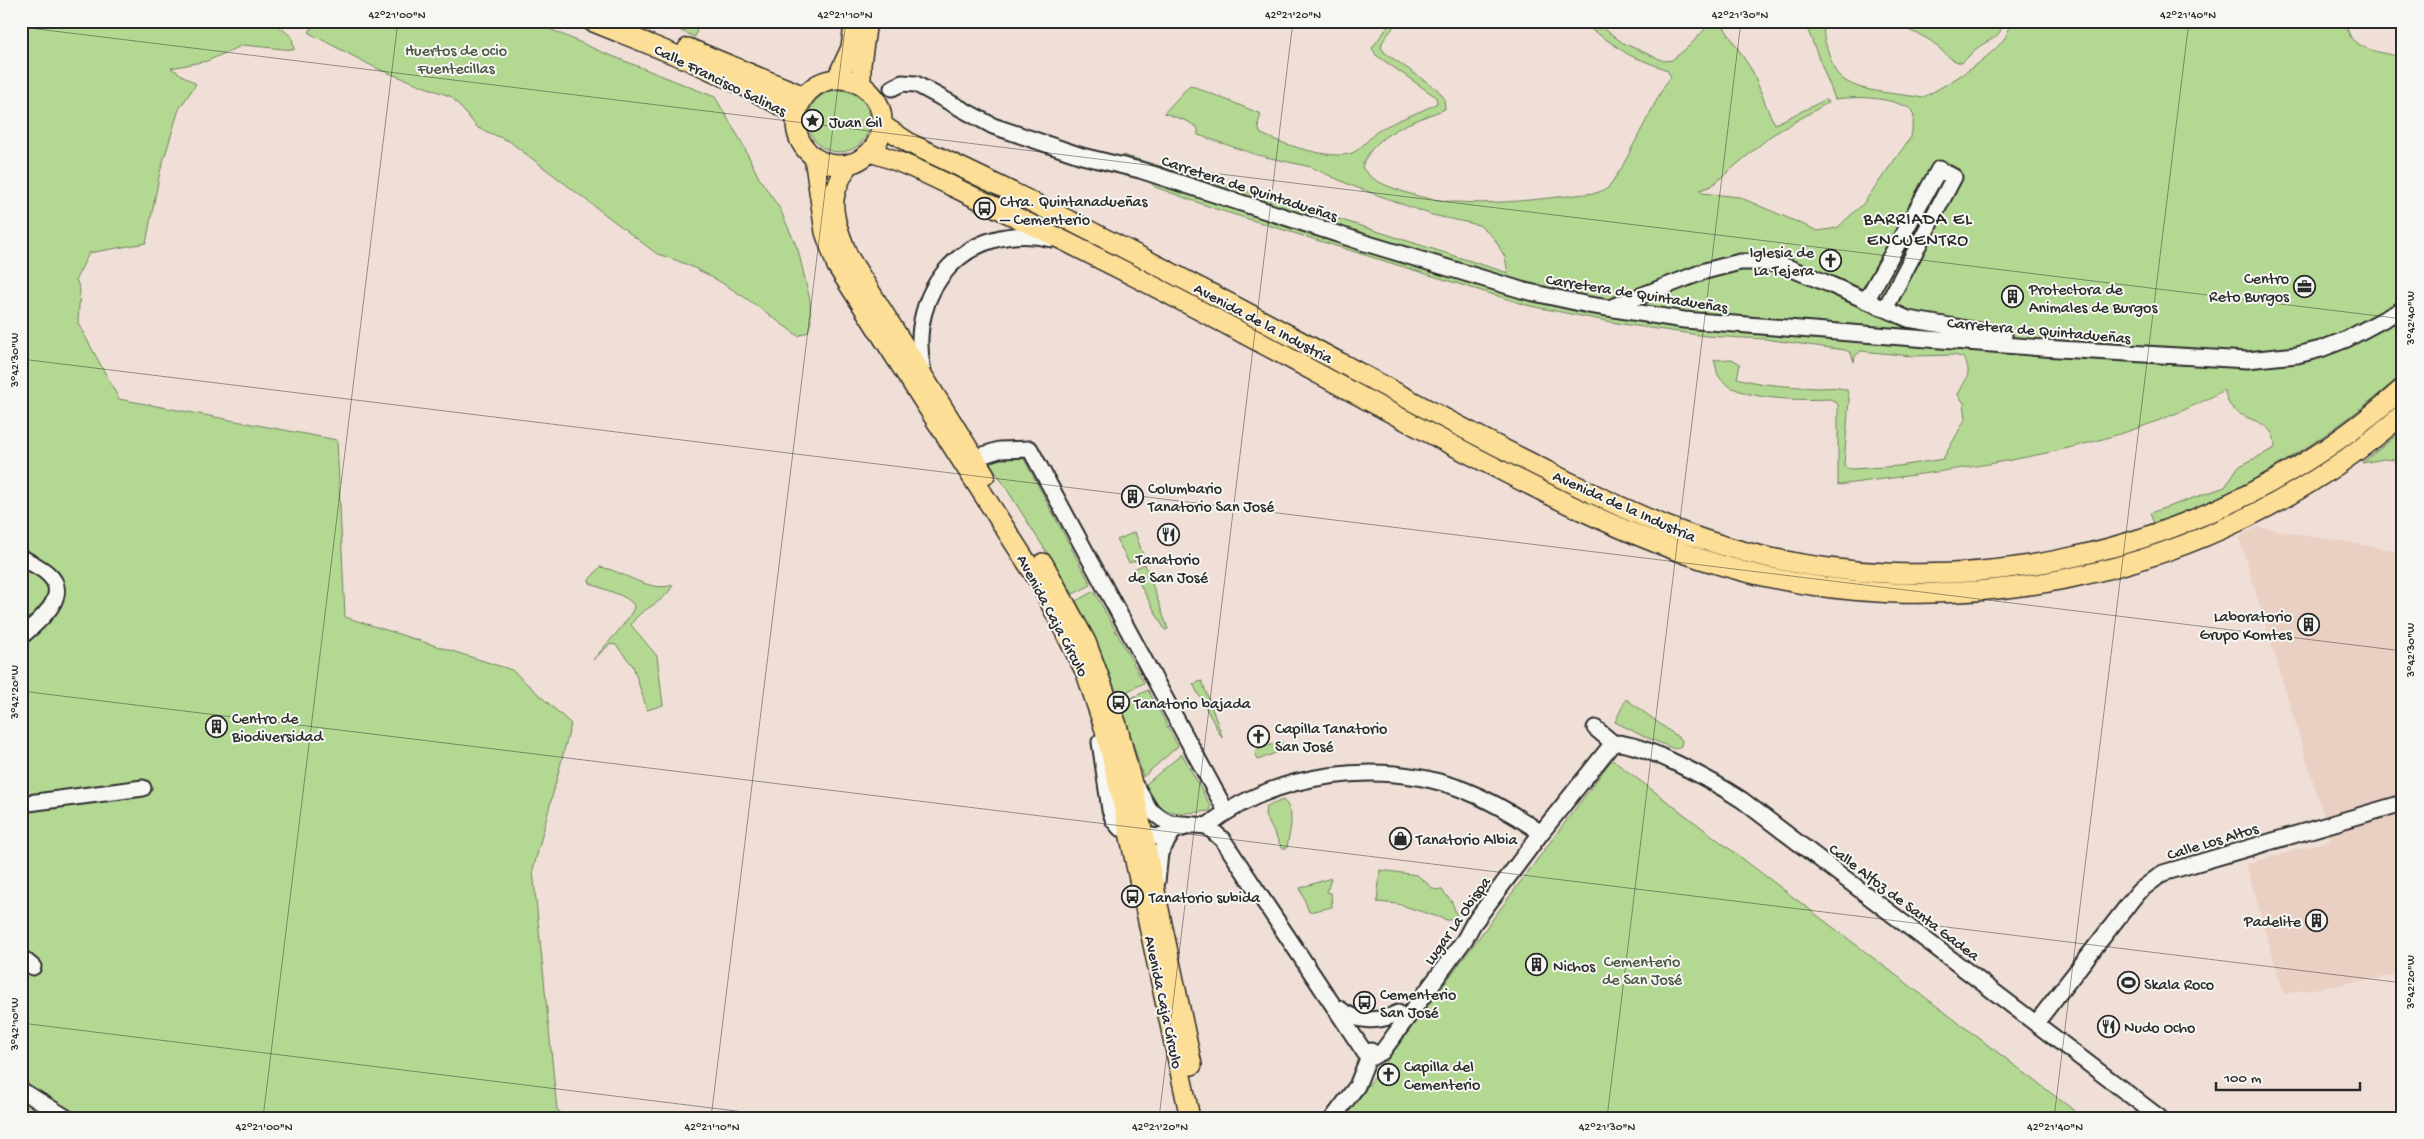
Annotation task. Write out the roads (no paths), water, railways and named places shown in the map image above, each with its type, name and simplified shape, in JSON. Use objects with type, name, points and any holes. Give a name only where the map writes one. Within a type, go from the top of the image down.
[{"type":"main road","name":"Calle Francisco Salinas","points":[[591,21],[658,48],[769,98],[796,115]]},
{"type":"main road","name":"Calle Francisco Salinas","points":[[626,21],[804,96]]},
{"type":"main road","points":[[837,78],[851,48],[854,21]]},
{"type":"main road","points":[[862,85],[861,64],[867,21]]},
{"type":"main road","points":[[837,78],[850,80],[862,85],[877,102],[882,125],[880,135],[870,152],[848,164],[836,165],[814,157],[801,143],[797,134],[796,115],[804,96],[818,84],[837,78]]},
{"type":"main road","name":"Avenida de la Industria","points":[[882,125],[911,144],[1227,301],[1508,452],[1623,508],[1699,538],[1782,560],[1836,568],[1899,574],[1941,574],[2018,568],[2146,538],[2218,510],[2270,484],[2339,441],[2403,388]]},
{"type":"main road","name":"Avenida de la Industria","points":[[870,152],[912,167],[1145,281],[1560,500],[1658,544],[1735,570],[1774,579],[1839,588],[1951,593],[2023,586],[2078,577],[2161,554],[2256,513],[2311,483],[2359,451],[2403,414]]},
{"type":"main road","name":"Avenida Caja Círculo","points":[[814,157],[823,222],[837,266],[1040,583],[1077,654],[1093,692],[1135,838],[1157,896],[1203,1118]]},
{"type":"main road","name":"Avenida Caja Círculo","points":[[848,164],[837,187],[833,203],[843,244],[850,262],[974,458],[1040,558],[1075,619],[1100,674],[1123,744],[1135,838],[1190,1118]]},
{"type":"street","name":"Carretera de Quintadueñas","points":[[892,88],[902,83],[916,84],[977,120],[1082,156],[1140,170],[1491,282],[1551,298],[1609,308],[1730,324],[2217,360],[2267,360],[2297,356],[2347,340],[2403,309]]},
{"type":"street","points":[[1866,301],[1938,169],[1954,177],[1884,310]]},
{"type":"street","name":"Avenida de la Industria","points":[[924,380],[919,346],[927,302],[937,282],[953,262],[980,243],[1000,236],[1019,234],[1044,237],[1058,241],[1145,281]]},
{"type":"street","points":[[1609,308],[1670,283],[1740,262],[1766,262],[1787,267],[1908,319],[2001,334],[2024,340],[2038,347]]},
{"type":"street","points":[[974,458],[999,450],[1030,449],[1226,811]]},
{"type":"street","points":[[21,557],[47,573],[53,579],[56,591],[51,608],[21,637]]},
{"type":"street","points":[[1595,728],[1613,743]]},
{"type":"street","name":"Lugar La Obispa","points":[[1333,1118],[1357,1086],[1369,1059],[1382,1052],[1465,939],[1472,924],[1613,743]]},
{"type":"street","name":"Calle Alfoz de Santa Gadea","points":[[1613,743],[1633,747],[1694,772],[1742,800],[2160,1118]]},
{"type":"street","points":[[1123,744],[1140,795],[1150,810],[1171,828]]},
{"type":"street","points":[[1135,838],[1152,829],[1200,825],[1226,811],[1309,778],[1373,775],[1402,776],[1441,784],[1478,796],[1514,815],[1541,833]]},
{"type":"street","points":[[21,804],[143,788]]},
{"type":"street","name":"Calle Los Altos","points":[[2036,1023],[2138,892],[2163,873],[2403,803]]},
{"type":"street","points":[[1514,815],[1523,834],[1524,855]]},
{"type":"street","points":[[1200,825],[1215,831],[1230,848],[1369,1059]]},
{"type":"street","points":[[1157,896],[1160,853],[1171,828]]},
{"type":"street","points":[[1369,1059],[1372,1048],[1455,934],[1472,924]]},
{"type":"street","points":[[21,957],[33,968]]},
{"type":"street","points":[[1334,1004],[1353,1017],[1363,1019],[1380,1019],[1398,1013]]},
{"type":"street","points":[[21,1090],[67,1118]]},
{"type":"place","name":"Juan Gil","points":[[813,121]]},
{"type":"place","name":"Ctra. Quintanadueñas – Cementerio","points":[[984,209]]},
{"type":"place","name":"Iglesia de La Tejera","points":[[1830,260]]},
{"type":"place","name":"Centro Reto Burgos","points":[[2305,286]]},
{"type":"place","name":"Protectora de Animales de Burgos","points":[[2013,297]]},
{"type":"place","name":"Columbario Tanatorio San José","points":[[1132,496]]},
{"type":"place","name":"Tanatorio de San José","points":[[1168,534]]},
{"type":"place","name":"Laboratorio Grupo Komtes","points":[[2308,624]]},
{"type":"place","name":"Tanatorio bajada","points":[[1118,702]]},
{"type":"place","name":"Centro de Biodiversidad","points":[[216,726]]},
{"type":"place","name":"Capilla Tanatorio San José","points":[[1259,736]]},
{"type":"place","name":"Tanatorio Albia","points":[[1400,838]]},
{"type":"place","name":"Tanatorio subida","points":[[1133,896]]},
{"type":"place","name":"Padelite","points":[[2317,920]]},
{"type":"place","name":"Nichos","points":[[1537,965]]},
{"type":"place","name":"Skala Roco","points":[[2128,983]]},
{"type":"place","name":"Cementerio San José","points":[[1364,1002]]},
{"type":"place","name":"Nudo Ocho","points":[[2108,1026]]},
{"type":"place","name":"Capilla del Cementerio","points":[[1388,1074]]},
{"type":"district","name":"BARRIADA EL ENCUENTRO","points":[[1918,228]]},
{"type":"park label","name":"Huertos de ocio Fuentecillas","points":[[456,58]]},
{"type":"park label","name":"Cementerio de San José","points":[[1642,969]]}]
